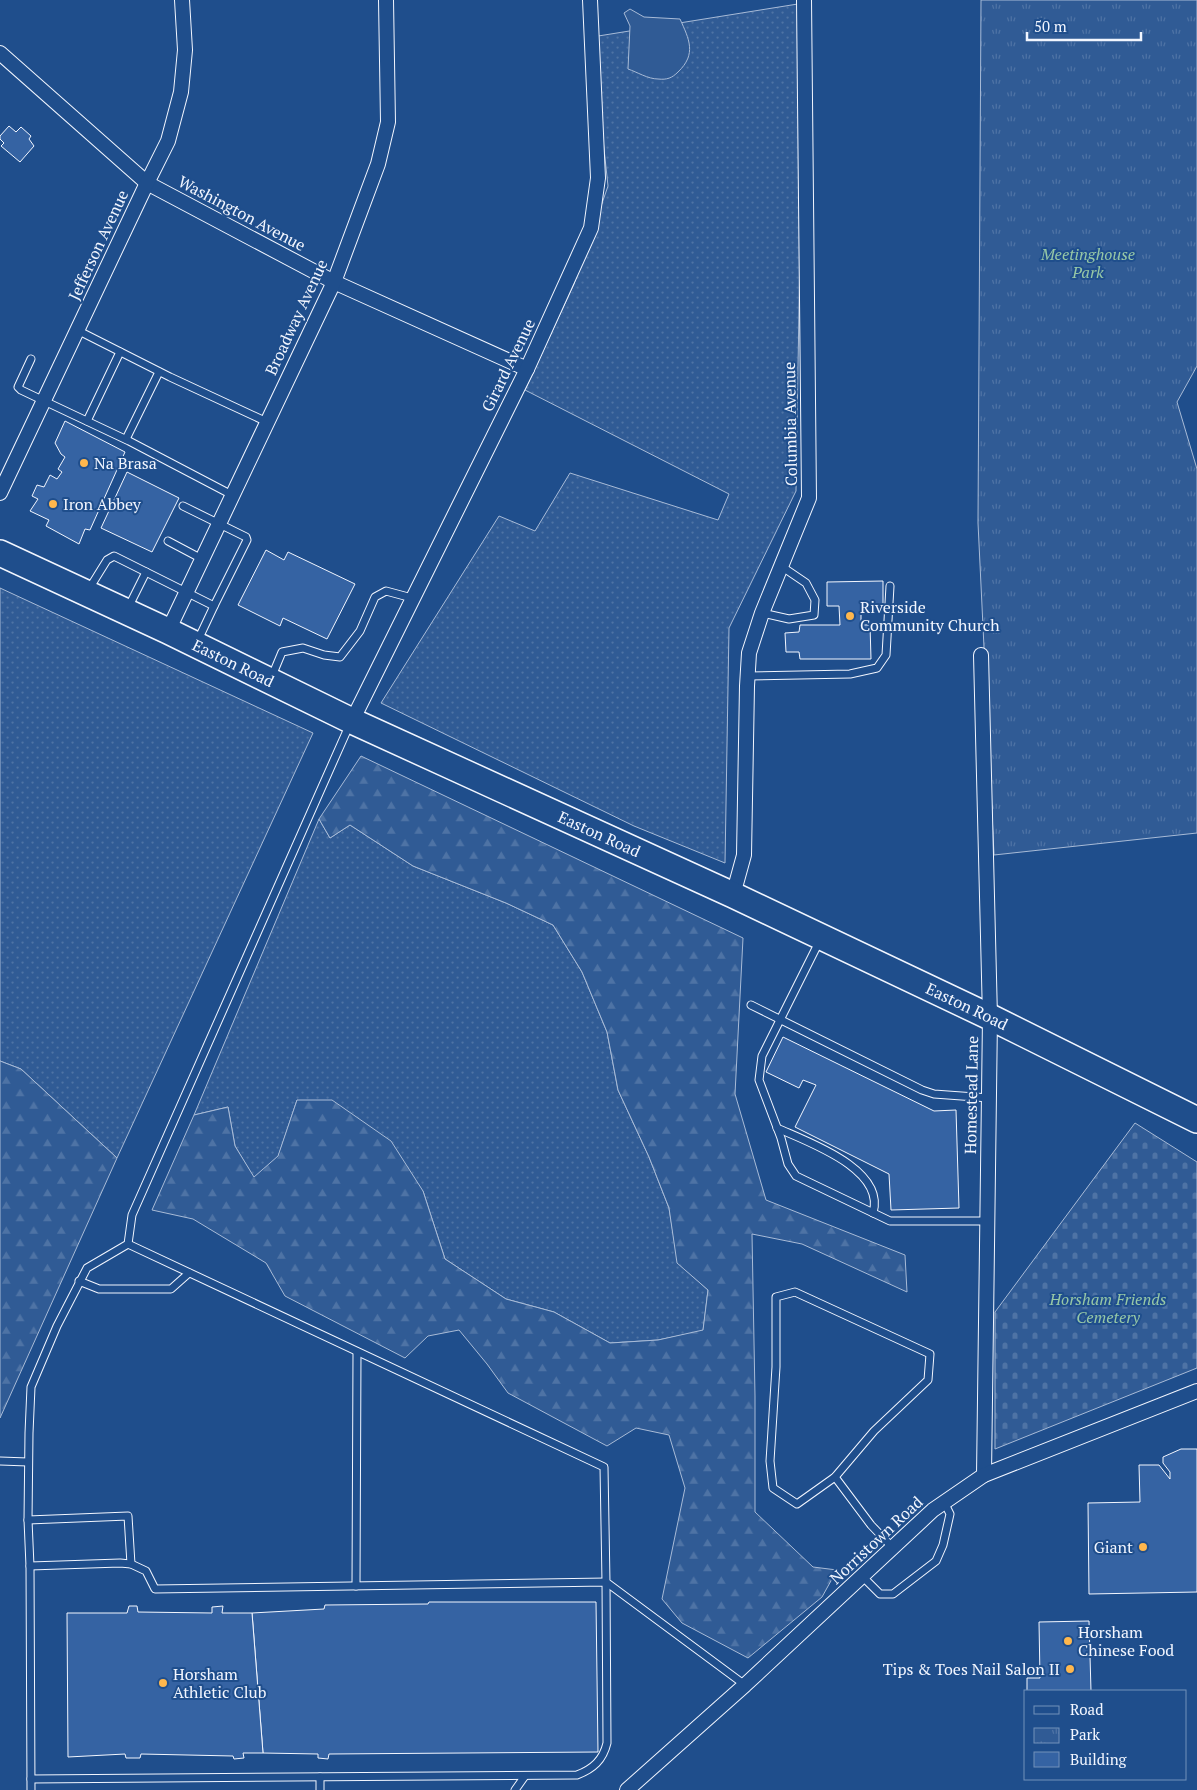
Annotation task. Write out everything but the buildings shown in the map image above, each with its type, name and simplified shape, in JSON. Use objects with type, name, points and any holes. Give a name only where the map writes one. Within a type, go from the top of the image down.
[{"type":"highway","name":"Easton Road","points":[[0,553],[168,631],[352,721],[733,895],[990,1017],[1197,1120]]},
{"type":"street","name":"Jefferson Avenue","points":[[0,493],[168,141],[181,92],[185,50],[182,0]]},
{"type":"street","name":"Broadway Avenue","points":[[168,631],[334,282],[378,164],[388,122],[386,0]]},
{"type":"street","name":"Girard Avenue","points":[[352,721],[527,369],[590,228],[598,178],[590,0]]},
{"type":"street","name":"Columbia Avenue","points":[[733,895],[744,855],[749,653],[762,613],[809,498],[804,0]]},
{"type":"street","name":"Washington Avenue","points":[[0,53],[147,183],[334,282],[527,369]]},
{"type":"street","name":"Homestead Lane","points":[[981,655],[990,1017],[984,1475]]},
{"type":"street","name":"Norristown Road","points":[[627,1790],[746,1685],[933,1510],[944,1502],[984,1475],[1197,1391]]},
{"type":"lane","points":[[77,330],[159,372],[267,422]]},
{"type":"lane","points":[[87,421],[120,352]]},
{"type":"lane","points":[[31,359],[18,387],[21,390],[126,439],[232,495]]},
{"type":"lane","points":[[126,439],[159,372]]},
{"type":"lane","points":[[183,506],[246,537],[247,540],[196,645]]},
{"type":"lane","points":[[168,541],[202,558]]},
{"type":"lane","points":[[86,593],[107,560],[114,556],[214,606]]},
{"type":"lane","points":[[762,613],[789,619],[814,615],[814,600],[806,583],[781,566]]},
{"type":"lane","points":[[126,612],[146,572]]},
{"type":"lane","points":[[747,676],[850,674],[877,668],[886,654],[890,586]]},
{"type":"lane","points":[[270,681],[282,652],[303,648],[324,656],[340,657],[360,631],[375,598],[386,591],[412,598]]},
{"type":"lane","points":[[128,1244],[132,1215],[352,721]]},
{"type":"lane","points":[[821,937],[762,1056],[759,1080],[788,1164],[796,1176],[890,1221],[987,1221]]},
{"type":"lane","points":[[751,1005],[922,1090],[934,1094],[989,1098]]},
{"type":"lane","points":[[777,1128],[848,1163],[859,1172],[871,1190],[875,1205],[873,1213]]},
{"type":"lane","points":[[31,1779],[577,1775],[599,1762],[605,1753],[607,1743],[604,1467],[128,1244]]},
{"type":"lane","points":[[31,1790],[28,1462],[31,1387],[57,1326],[86,1268],[128,1244]]},
{"type":"lane","points":[[79,1281],[98,1289],[171,1289],[189,1273]]},
{"type":"lane","points":[[795,1292],[930,1354],[928,1380],[874,1431],[835,1477],[797,1504],[773,1488],[770,1461],[776,1367],[776,1297],[795,1292]]},
{"type":"lane","points":[[356,1352],[356,1586]]},
{"type":"lane","points":[[0,1461],[28,1462]]},
{"type":"lane","points":[[835,1477],[871,1525],[893,1548]]},
{"type":"lane","points":[[862,1576],[880,1594],[892,1594],[936,1561],[943,1545],[950,1514],[944,1502]]},
{"type":"lane","points":[[28,1520],[128,1516],[130,1564]]},
{"type":"lane","points":[[30,1566],[130,1564],[146,1570],[155,1589],[606,1582],[746,1685]]},
{"type":"lane","points":[[515,1790],[525,1776]]},
{"type":"lane","points":[[320,1777],[320,1790]]},
{"type":"green space","name":"Meetinghouse Park","points":[[981,0],[1197,0],[1197,366],[1177,402],[1197,469],[1197,833],[994,855],[978,523]]},
{"type":"green space","points":[[804,3],[796,491],[729,628],[725,863],[634,826],[381,703],[499,516],[535,531],[570,473],[718,520],[729,494],[525,390],[574,284],[608,186],[592,37]]},
{"type":"green space","points":[[630,9],[644,17],[680,19],[690,46],[688,59],[674,76],[667,79],[654,79],[628,69],[630,26],[624,13]]},
{"type":"green space","points":[[0,588],[313,733],[117,1158],[21,1069],[0,1061]]},
{"type":"green space","points":[[361,756],[743,938],[735,1094],[766,1200],[905,1255],[907,1292],[802,1244],[752,1234],[755,1512],[813,1567],[837,1570],[822,1597],[748,1658],[682,1623],[662,1599],[685,1488],[669,1435],[636,1428],[607,1446],[508,1393],[459,1330],[428,1336],[405,1358],[285,1296],[266,1263],[193,1219],[152,1210],[194,1115],[228,1107],[235,1146],[254,1177],[278,1156],[297,1100],[332,1100],[391,1141],[423,1191],[445,1259],[506,1299],[554,1312],[610,1343],[658,1340],[703,1330],[708,1290],[677,1263],[669,1208],[649,1157],[618,1090],[607,1032],[582,972],[553,925],[506,903],[413,866],[350,825],[330,838],[319,819]]},
{"type":"green space","points":[[319,819],[330,838],[350,825],[413,866],[506,903],[553,925],[582,972],[607,1032],[618,1090],[649,1157],[669,1208],[678,1263],[708,1290],[703,1331],[658,1340],[610,1343],[554,1312],[506,1299],[445,1259],[423,1191],[297,1100],[278,1157],[254,1178],[235,1146],[228,1107],[194,1115]]},
{"type":"green space","points":[[0,1061],[21,1069],[117,1158],[0,1418]]},
{"type":"green space","name":"Horsham Friends Cemetery","points":[[1135,1123],[1197,1162],[1197,1368],[995,1449],[995,1312]]},
{"type":"place","name":"Na Brasa","points":[[84,463]]},
{"type":"place","name":"Iron Abbey","points":[[53,504]]},
{"type":"place","name":"Riverside Community Church","points":[[850,616]]},
{"type":"place","name":"Giant","points":[[1143,1547]]},
{"type":"place","name":"Horsham Chinese Food","points":[[1068,1641]]},
{"type":"place","name":"Tips & Toes Nail Salon II","points":[[1070,1669]]},
{"type":"place","name":"Horsham Athletic Club","points":[[163,1683]]}]
